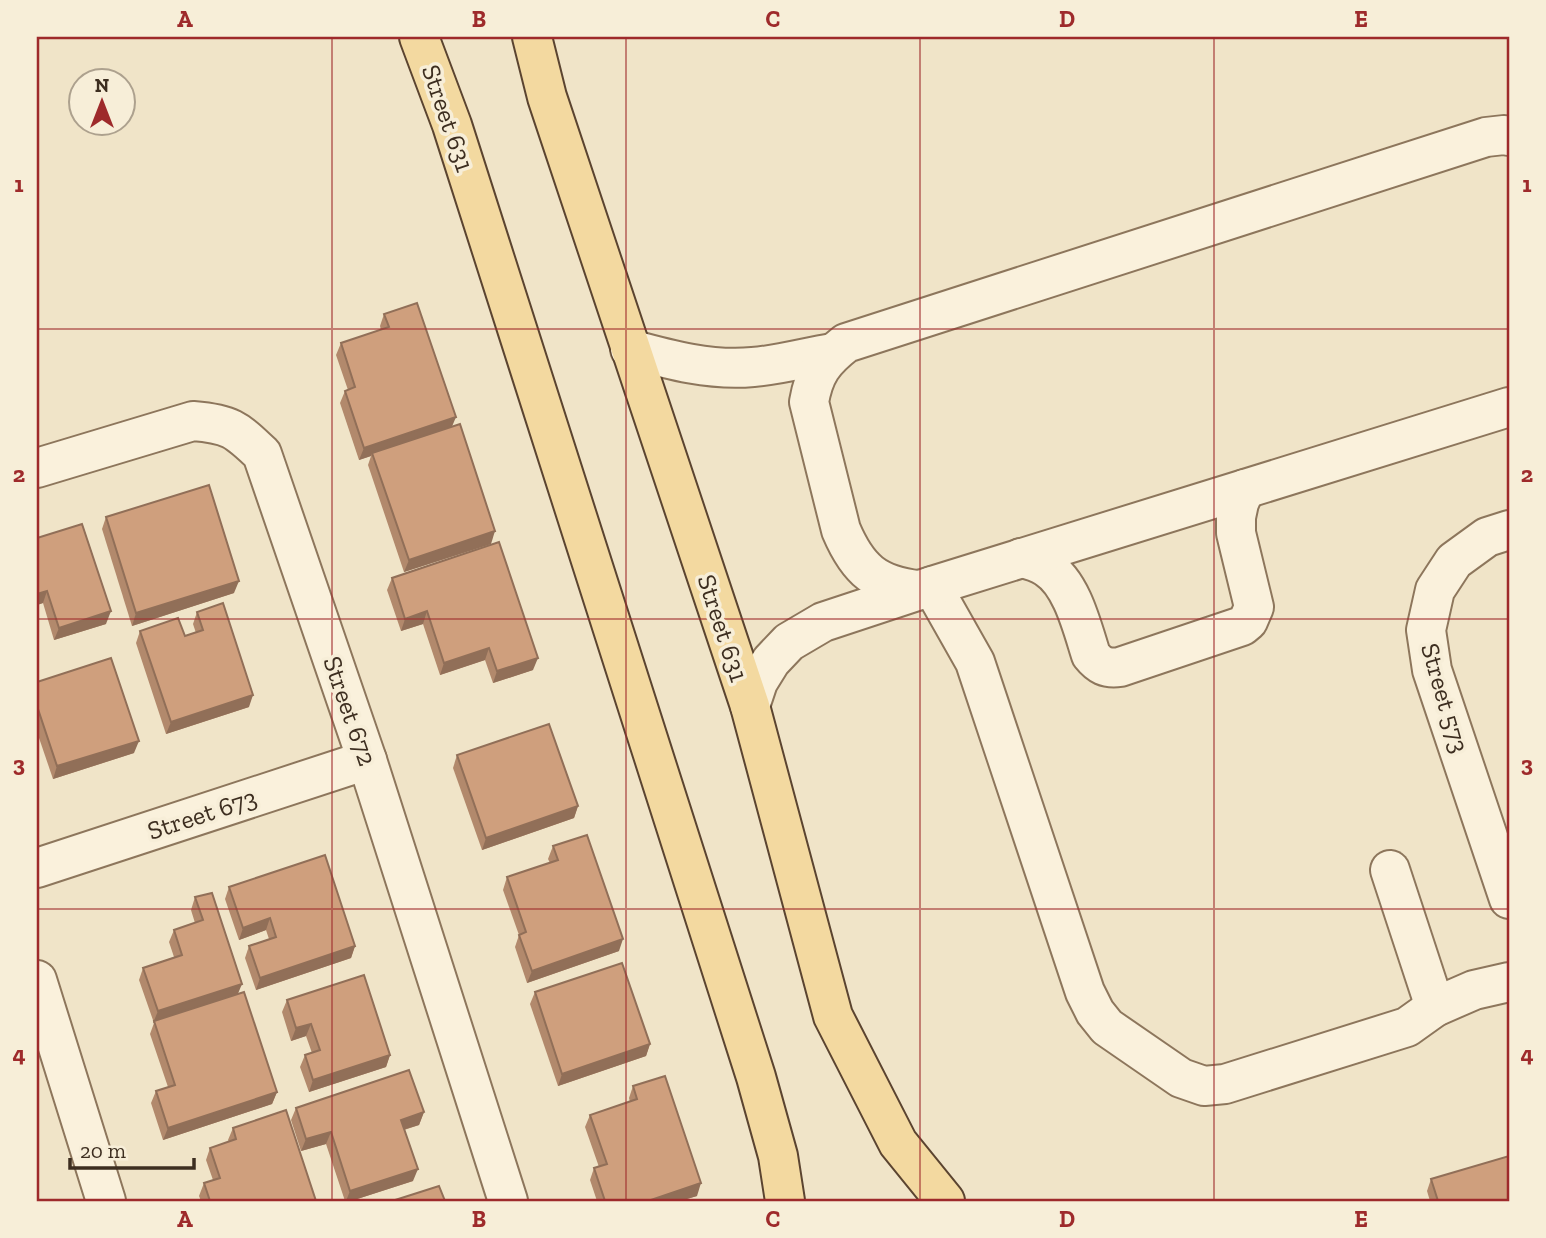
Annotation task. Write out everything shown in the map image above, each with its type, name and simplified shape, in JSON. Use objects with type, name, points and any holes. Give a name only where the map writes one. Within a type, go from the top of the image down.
[{"type":"main road","name":"Street 631","points":[[419,37],[452,125],[755,1077],[778,1156],[785,1201]]},
{"type":"main road","name":"Street 631","points":[[532,37],[547,97],[750,706],[833,1016],[898,1143],[945,1201]]},
{"type":"street","points":[[925,588],[897,588],[877,579],[861,566],[849,549],[841,530],[809,402],[812,384],[833,353],[846,343],[1447,149],[1486,137],[1509,136]]},
{"type":"street","points":[[630,348],[691,364],[722,367],[753,367],[833,353]]},
{"type":"street","points":[[750,706],[758,682],[771,661],[789,642],[822,622],[1509,407]]},
{"type":"street","name":"Street 672","points":[[37,468],[193,421],[218,423],[241,433],[262,454],[367,760],[508,1201]]},
{"type":"street","points":[[1021,558],[1048,568],[1068,590],[1096,662],[1111,668],[1120,667],[1242,626],[1248,621],[1254,607],[1236,533],[1236,517],[1245,489]]},
{"type":"street","name":"Street 573","points":[[1509,530],[1487,537],[1454,561],[1435,590],[1426,630],[1432,670],[1509,899]]},
{"type":"street","points":[[925,588],[975,662],[1085,992],[1095,1012],[1107,1027],[1181,1078],[1204,1086],[1225,1084],[1407,1027],[1435,1007],[1474,990],[1509,982]]},
{"type":"street","name":"Street 673","points":[[37,868],[367,760]]},
{"type":"street","points":[[1390,870],[1435,1007]]},
{"type":"street","points":[[37,980],[106,1201]]},
{"type":"building","points":[[417,303],[456,417],[364,448],[345,391],[355,387],[341,343],[389,327],[384,314]]},
{"type":"building","points":[[460,424],[495,531],[409,560],[372,453]]},
{"type":"building","points":[[209,485],[239,581],[136,613],[106,517]]},
{"type":"building","points":[[82,524],[111,611],[59,628],[47,591],[37,594],[37,538]]},
{"type":"building","points":[[499,542],[538,658],[497,671],[489,648],[444,663],[427,611],[405,619],[392,578]]},
{"type":"building","points":[[223,603],[253,695],[171,722],[140,631],[178,618],[185,636],[203,630],[197,612]]},
{"type":"building","points":[[111,658],[139,741],[57,766],[37,706],[37,682]]},
{"type":"building","points":[[549,724],[578,806],[486,838],[457,755]]},
{"type":"building","points":[[587,835],[623,939],[532,971],[519,935],[526,932],[507,877],[558,860],[553,846]]},
{"type":"building","points":[[325,855],[355,946],[260,978],[249,946],[276,937],[270,918],[243,928],[229,887]]},
{"type":"building","points":[[212,893],[242,984],[158,1011],[143,968],[182,955],[174,930],[203,920],[195,897]]},
{"type":"building","points":[[622,963],[650,1044],[562,1074],[535,992]]},
{"type":"building","points":[[364,975],[390,1055],[313,1080],[305,1055],[320,1050],[311,1024],[296,1028],[287,1000]]},
{"type":"building","points":[[244,992],[277,1092],[168,1128],[156,1091],[175,1085],[154,1021]]},
{"type":"building","points":[[409,1070],[424,1112],[401,1120],[418,1169],[350,1191],[331,1132],[306,1139],[296,1108]]},
{"type":"building","points":[[665,1076],[701,1183],[648,1201],[605,1201],[594,1168],[607,1164],[590,1115],[637,1099],[633,1086]]},
{"type":"building","points":[[286,1110],[316,1201],[210,1201],[204,1183],[220,1178],[210,1148],[236,1139],[233,1128]]},
{"type":"building","points":[[1509,1156],[1509,1201],[1438,1201],[1431,1179]]},
{"type":"building","points":[[439,1186],[445,1201],[392,1201]]}]
